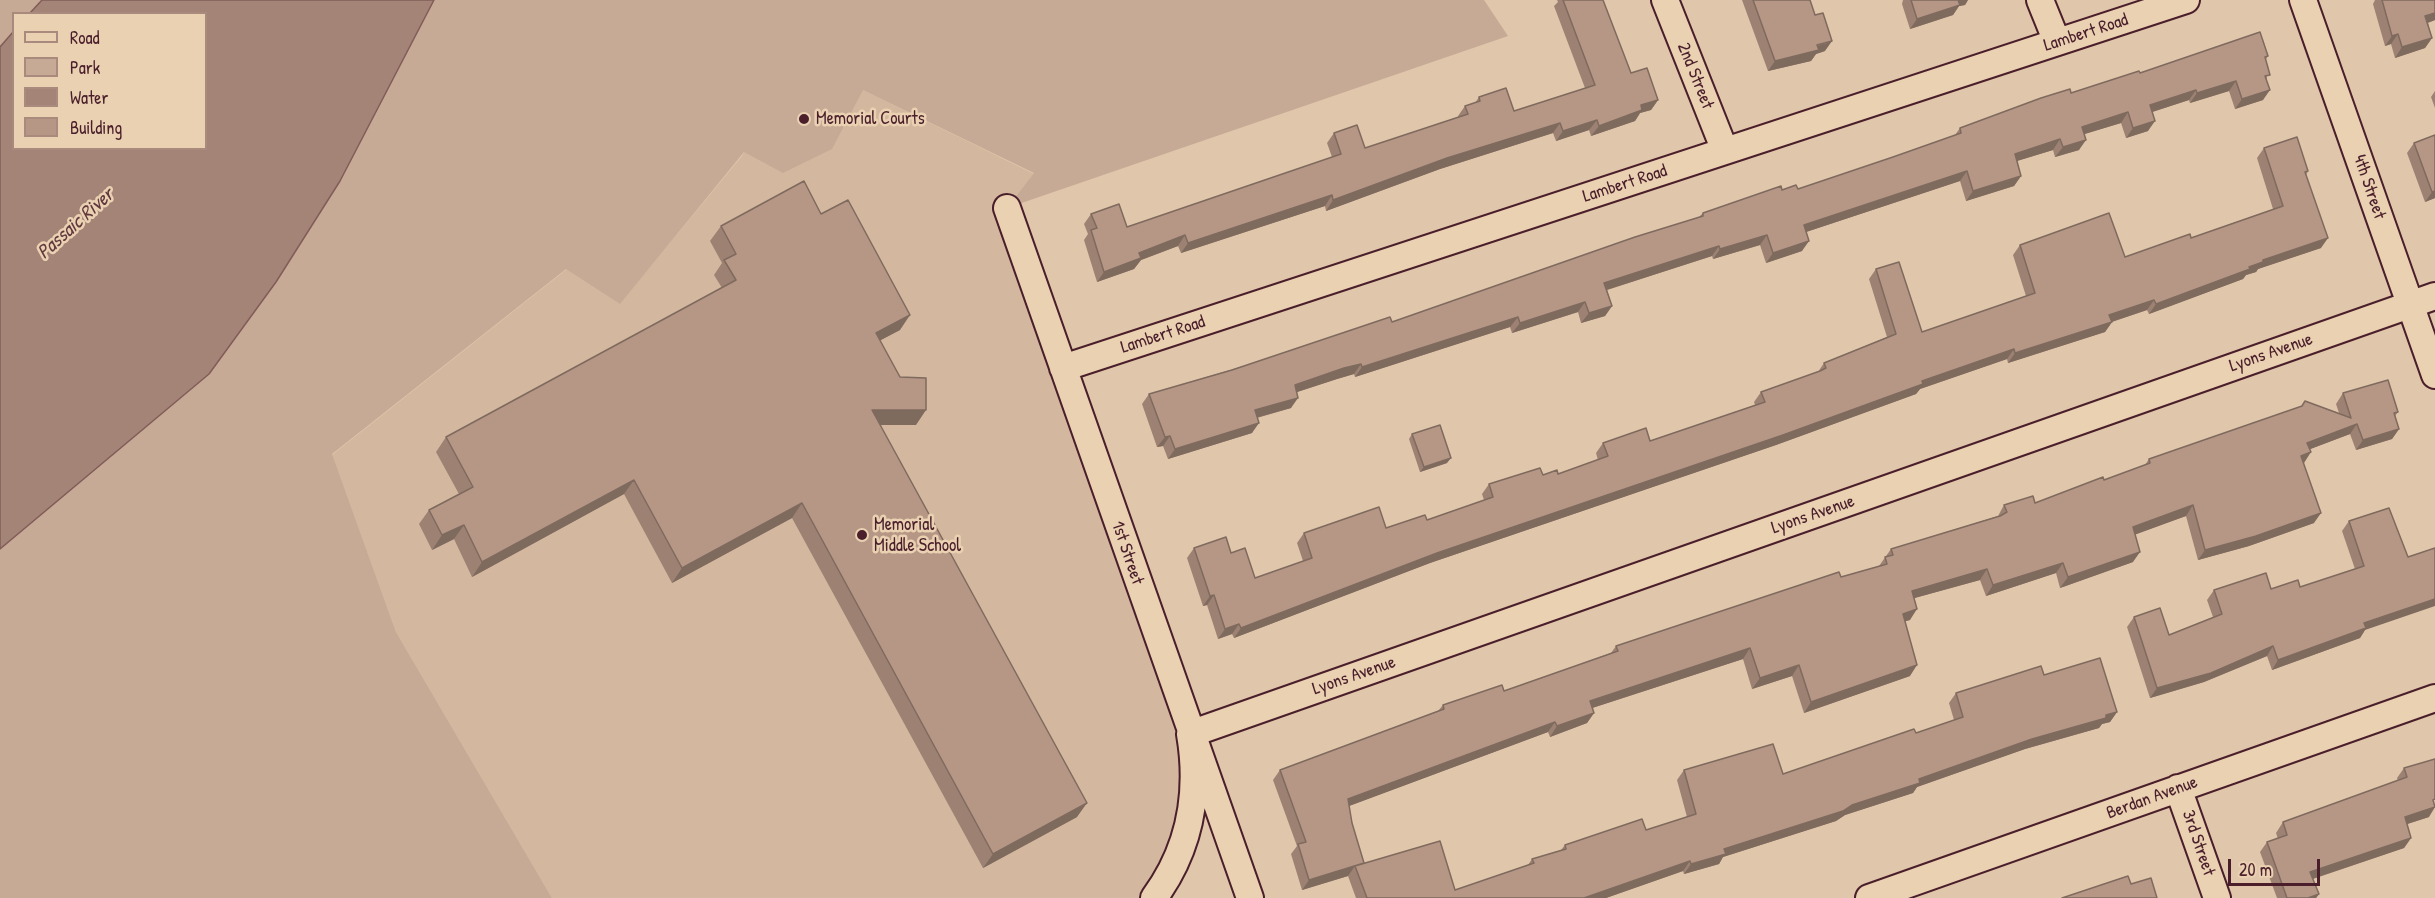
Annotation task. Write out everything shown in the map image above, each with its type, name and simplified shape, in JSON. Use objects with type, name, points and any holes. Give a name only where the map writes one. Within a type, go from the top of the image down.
[{"type":"street","name":"2nd Street","points":[[1665,0],[1725,151]]},
{"type":"street","points":[[2040,0],[2057,42]]},
{"type":"street","name":"Lambert Road","points":[[1063,368],[2186,0]]},
{"type":"street","name":"4th Street","points":[[2303,0],[2435,375]]},
{"type":"street","name":"1st Street","points":[[1007,208],[1190,734],[1250,898]]},
{"type":"street","name":"Lyons Avenue","points":[[1190,734],[2435,296]]},
{"type":"street","name":"Berdan Avenue","points":[[1869,898],[2435,698]]},
{"type":"street","points":[[1154,898],[1174,865],[1187,832],[1194,800],[1195,772],[1190,734]]},
{"type":"street","name":"3rd Street","points":[[2178,788],[2217,898]]},
{"type":"shaded area","points":[[792,55],[1034,174],[1007,208],[1195,763],[1154,898],[552,898],[396,632],[332,455],[567,269],[620,303],[742,156]]},
{"type":"green space","points":[[0,0],[42,0],[31,12],[12,12],[12,33],[0,47]]},
{"type":"green space","points":[[434,0],[1484,0],[1508,36],[1007,208],[1034,173],[863,90],[832,149],[783,173],[744,152],[620,304],[566,269],[332,454],[396,632],[552,898],[0,898],[0,549],[209,374],[276,282],[340,181]]},
{"type":"water","name":"Passaic River","points":[[42,0],[434,0],[340,181],[276,282],[209,374],[0,549],[0,47],[12,33],[12,150],[207,150],[207,12],[31,12]]},
{"type":"building","points":[[1563,0],[1603,0],[1631,73],[1647,68],[1658,100],[1641,105],[1642,110],[1599,126],[1597,120],[1563,131],[1560,123],[1447,158],[1333,200],[1332,195],[1188,243],[1185,235],[1139,253],[1141,258],[1104,272],[1091,230],[1097,228],[1091,214],[1119,204],[1127,227],[1341,154],[1334,133],[1357,125],[1365,148],[1468,114],[1465,106],[1480,101],[1479,97],[1506,88],[1514,111],[1595,85]]},
{"type":"building","points":[[1753,0],[1810,0],[1815,15],[1823,13],[1832,41],[1817,45],[1819,50],[1775,61]]},
{"type":"building","points":[[1911,0],[1958,0],[1960,5],[1917,19]]},
{"type":"building","points":[[2382,0],[2435,0],[2435,13],[2425,16],[2432,38],[2402,47],[2398,34],[2392,36]]},
{"type":"building","points":[[2260,32],[2268,56],[2265,57],[2270,75],[2265,76],[2270,90],[2242,99],[2236,81],[2197,93],[2196,90],[2150,105],[2155,121],[2133,128],[2128,112],[2082,127],[2086,140],[2063,147],[2060,139],[2015,154],[2021,176],[1973,191],[1967,171],[1804,225],[1809,241],[1773,253],[1767,235],[1720,249],[1719,246],[1604,283],[1612,306],[1589,313],[1585,302],[1520,323],[1518,317],[1362,367],[1361,364],[1344,368],[1295,385],[1298,398],[1255,410],[1259,423],[1175,449],[1170,436],[1165,437],[1149,394],[1232,370],[1390,317],[1392,322],[1635,237],[1703,216],[1703,213],[1781,186],[1782,190],[1796,185],[1798,189],[1893,157],[1961,133],[1960,128],[2041,98],[2070,89],[2071,93],[2139,71],[2140,73]]},
{"type":"building","points":[[2435,135],[2435,191],[2432,192],[2414,143]]},
{"type":"building","points":[[2297,137],[2308,171],[2305,172],[2328,238],[2263,260],[2249,267],[2250,269],[2156,304],[2154,300],[2109,315],[2112,322],[2015,353],[2014,349],[1922,381],[1923,384],[1783,435],[1437,553],[1241,628],[1239,624],[1225,629],[1214,595],[1210,596],[1194,548],[1226,537],[1231,553],[1245,548],[1255,578],[1312,558],[1304,533],[1379,507],[1386,528],[1425,515],[1427,520],[1493,497],[1489,484],[1540,468],[1543,475],[1557,470],[1558,474],[1608,456],[1603,443],[1646,428],[1650,441],[1765,402],[1761,392],[1820,371],[1826,368],[1824,363],[1896,334],[1876,269],[1899,262],[1922,332],[2035,293],[2020,245],[2109,213],[2125,257],[2190,234],[2191,238],[2283,206],[2264,148]]},
{"type":"building","name":"Memorial Middle School","points":[[804,181],[821,214],[848,200],[910,315],[876,333],[900,377],[926,378],[926,410],[872,410],[1087,803],[993,854],[802,503],[682,568],[634,480],[482,562],[464,525],[442,535],[429,510],[473,487],[446,437],[736,280],[724,260],[736,254],[721,226]]},
{"type":"building","points":[[2388,380],[2398,412],[2394,413],[2399,429],[2363,440],[2357,424],[2307,443],[2311,452],[2301,456],[2321,513],[2256,536],[2205,550],[2193,505],[2133,527],[2140,552],[2068,577],[2063,563],[1993,585],[1987,569],[1912,591],[1917,609],[1903,614],[1917,665],[1811,702],[1799,665],[1760,678],[1750,648],[1590,701],[1594,713],[1557,726],[1555,722],[1348,799],[1352,823],[1364,863],[1309,880],[1298,844],[1306,842],[1280,770],[1444,709],[1443,705],[1502,685],[1504,691],[1618,651],[1616,646],[1839,572],[1841,577],[1887,564],[1885,557],[1893,555],[1891,549],[2000,516],[2007,512],[2004,505],[2033,496],[2035,503],[2103,477],[2104,480],[2150,463],[2149,459],[2302,406],[2305,401],[2351,418],[2343,393]]},
{"type":"building","points":[[1440,425],[1451,458],[1424,467],[1412,434]]},
{"type":"building","points":[[2389,508],[2408,557],[2435,548],[2435,599],[2364,623],[2366,628],[2278,660],[2273,646],[2211,673],[2157,688],[2134,617],[2160,608],[2169,635],[2222,614],[2214,590],[2266,573],[2271,589],[2298,580],[2300,587],[2364,566],[2349,521]]},
{"type":"building","points":[[2100,658],[2117,712],[2106,715],[2106,718],[2032,739],[1919,779],[1920,783],[1852,805],[1843,811],[1724,849],[1726,854],[1691,864],[1690,861],[1584,898],[1367,898],[1355,866],[1440,841],[1455,890],[1534,863],[1532,859],[1566,849],[1565,845],[1642,819],[1646,830],[1696,814],[1684,770],[1773,744],[1783,774],[1914,729],[1916,733],[1963,717],[1956,693],[2041,666],[2044,675]]},
{"type":"building","points":[[2435,759],[2435,799],[2433,800],[2435,807],[2405,817],[2411,838],[2310,872],[2319,894],[2308,898],[2287,898],[2267,842],[2287,835],[2283,822],[2407,777],[2404,768]]},
{"type":"building","points":[[2128,876],[2131,884],[2151,878],[2157,898],[2062,898]]},
{"type":"place","name":"Memorial Courts","points":[[804,119]]},
{"type":"place","name":"Memorial Middle School","points":[[862,535]]}]
